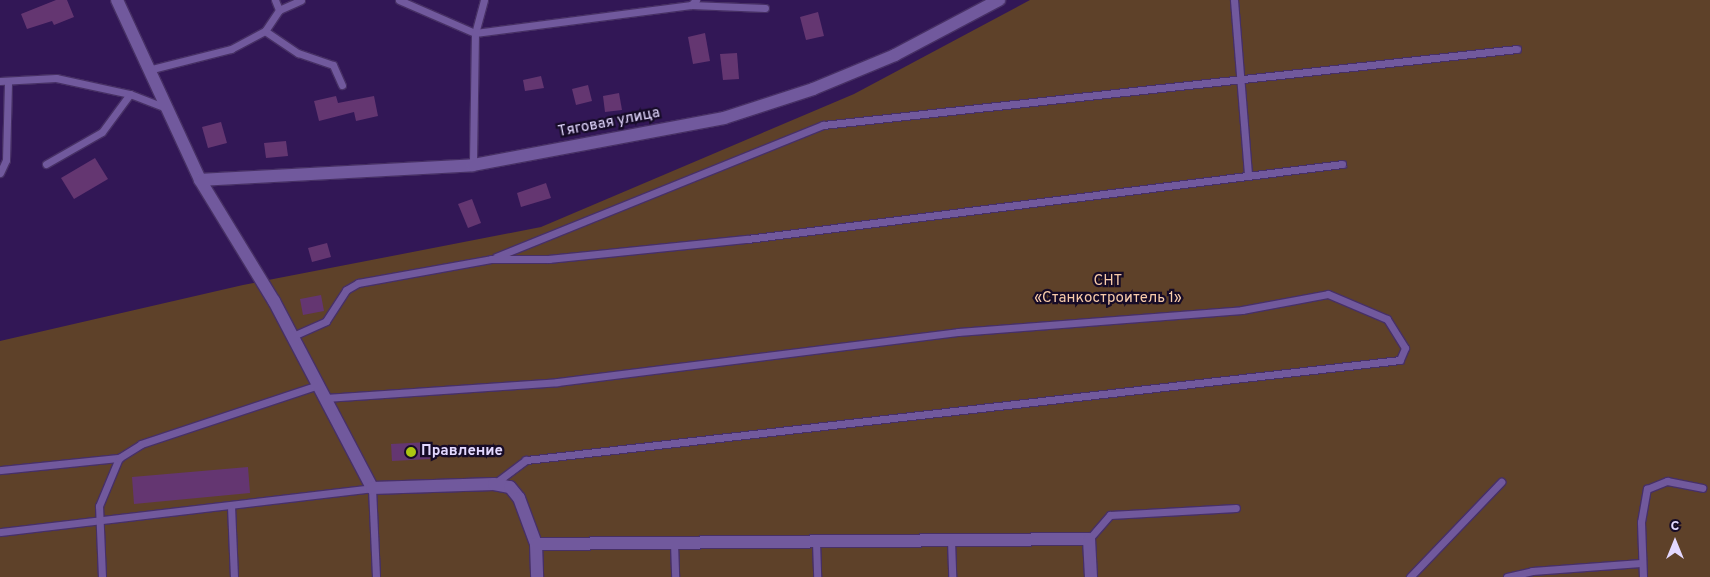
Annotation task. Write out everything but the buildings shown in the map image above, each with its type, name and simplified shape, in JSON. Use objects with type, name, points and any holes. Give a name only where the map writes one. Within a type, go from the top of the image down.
[{"type":"street","points":[[118,0],[164,106],[200,180],[293,336],[372,488],[494,484],[510,487],[519,498],[536,544],[537,577]]},
{"type":"street","name":"Тяговая улица","points":[[200,180],[473,165],[724,118],[814,89],[895,55],[999,0]]},
{"type":"street","points":[[536,544],[1089,539],[1091,577]]},
{"type":"lane","points":[[275,0],[279,10]]},
{"type":"lane","points":[[148,70],[231,49],[265,32],[279,10],[301,0]]},
{"type":"lane","points":[[399,0],[476,33],[693,3],[765,8]]},
{"type":"lane","points":[[473,165],[476,33],[484,0]]},
{"type":"lane","points":[[1234,0],[1248,175]]},
{"type":"lane","points":[[265,32],[298,52],[333,65],[342,84]]},
{"type":"lane","points":[[491,259],[823,125],[1517,49]]},
{"type":"lane","points":[[0,81],[56,78],[130,94],[164,106]]},
{"type":"lane","points":[[0,173],[6,160],[8,82]]},
{"type":"lane","points":[[46,164],[102,132],[130,94]]},
{"type":"lane","points":[[293,336],[326,321],[346,290],[358,283],[491,259],[549,259],[747,239],[1342,164]]},
{"type":"lane","points":[[325,398],[557,382],[958,332],[1242,310],[1328,294],[1387,319],[1405,348],[1400,360],[526,460],[494,484]]},
{"type":"lane","points":[[0,470],[119,458],[141,444],[318,385]]},
{"type":"lane","points":[[102,577],[99,506],[119,458]]},
{"type":"lane","points":[[1643,577],[1641,522],[1647,489],[1667,481],[1702,488]]},
{"type":"lane","points":[[1410,577],[1501,482]]},
{"type":"lane","points":[[0,532],[100,522],[372,488],[376,577]]},
{"type":"lane","points":[[231,506],[234,577]]},
{"type":"lane","points":[[1089,539],[1110,515],[1236,508]]},
{"type":"lane","points":[[951,540],[952,577]]},
{"type":"lane","points":[[816,542],[817,577]]},
{"type":"lane","points":[[674,543],[675,577]]},
{"type":"lane","points":[[1508,577],[1532,571],[1641,563]]},
{"type":"green space","name":"СНТ «Станкостроитель 1»","points":[[1030,0],[1710,0],[1710,577],[0,577],[0,341],[243,285],[541,227],[854,94]]},
{"type":"place","name":"Правление","points":[[411,452]]}]
